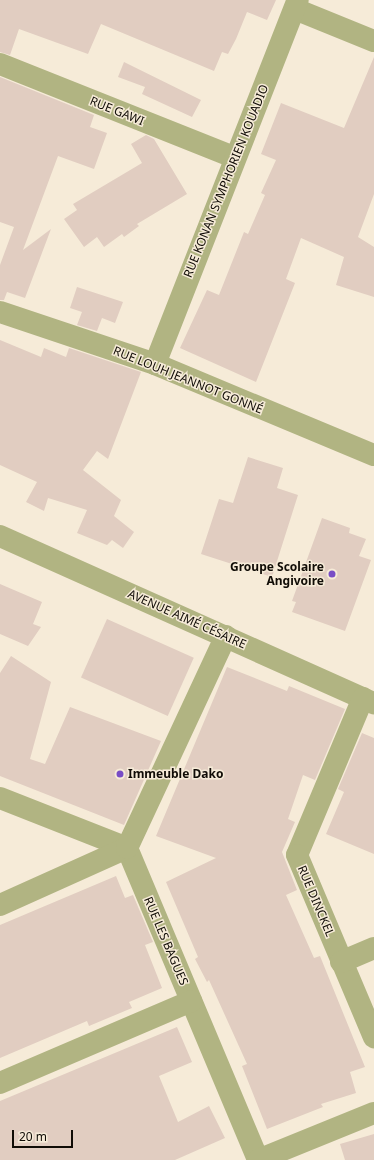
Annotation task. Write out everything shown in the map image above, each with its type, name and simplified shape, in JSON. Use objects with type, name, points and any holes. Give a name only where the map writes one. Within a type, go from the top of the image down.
[{"type":"street","points":[[296,5],[374,41]]},
{"type":"street","name":"RUE KONAN SYMPHORIEN KOUADIO","points":[[155,364],[234,158],[296,5]]},
{"type":"street","name":"RUE GAWI","points":[[0,64],[234,158]]},
{"type":"street","name":"RUE LOUH JEANNOT GONNÉ","points":[[0,312],[155,364],[374,455]]},
{"type":"street","name":"AVENUE AIMÉ CÉSAIRE","points":[[0,536],[368,700]]},
{"type":"street","points":[[0,905],[127,848],[226,636]]},
{"type":"street","name":"RUE DINCKEL","points":[[368,700],[297,855],[374,1037]]},
{"type":"street","points":[[0,798],[127,848]]},
{"type":"street","name":"RUE LES BAGUES","points":[[127,848],[258,1160]]},
{"type":"street","points":[[341,962],[374,948]]},
{"type":"street","points":[[0,1083],[191,1001]]},
{"type":"street","points":[[258,1160],[374,1113]]},
{"type":"building","points":[[0,0],[276,0],[267,20],[247,12],[228,54],[222,52],[214,71],[101,24],[88,54],[19,29],[10,55],[0,52]]},
{"type":"building","points":[[374,57],[374,194],[358,237],[374,247],[374,297],[336,285],[344,257],[301,238],[286,279],[295,283],[256,382],[180,348],[207,290],[219,295],[244,232],[248,234],[265,195],[261,193],[276,160],[261,154],[281,103],[344,128]]},
{"type":"building","points":[[124,62],[201,100],[192,117],[142,94],[145,87],[118,77]]},
{"type":"building","points":[[0,77],[94,115],[90,127],[107,133],[94,169],[58,156],[23,250],[51,229],[25,298],[7,292],[4,300],[0,300],[0,265],[14,227],[0,222]]},
{"type":"building","points":[[146,135],[154,139],[187,194],[137,224],[139,226],[124,237],[122,234],[104,247],[97,237],[84,247],[64,219],[77,210],[73,204],[142,163],[131,144]]},
{"type":"building","points":[[77,287],[123,302],[115,323],[102,318],[97,331],[77,325],[82,312],[70,308]]},
{"type":"building","points":[[0,340],[41,357],[44,348],[66,357],[69,348],[141,372],[108,459],[97,451],[83,470],[121,500],[114,516],[134,532],[123,548],[112,540],[107,545],[77,533],[87,510],[48,498],[44,511],[26,502],[37,482],[0,465]]},
{"type":"building","points":[[248,457],[283,468],[277,488],[298,495],[272,577],[201,554],[219,499],[233,503]]},
{"type":"building","points":[[322,518],[350,528],[349,533],[366,539],[359,556],[371,560],[345,631],[292,612],[296,602],[292,601]]},
{"type":"building","points":[[0,584],[42,602],[33,624],[41,627],[28,646],[0,634]]},
{"type":"building","points":[[107,619],[194,658],[168,716],[81,677]]},
{"type":"building","points":[[11,656],[51,682],[30,759],[45,764],[70,707],[161,741],[124,825],[0,776],[0,673]]},
{"type":"building","points":[[227,667],[287,691],[289,686],[345,709],[315,780],[303,775],[288,819],[295,822],[282,852],[297,890],[286,895],[314,958],[320,956],[365,1067],[350,1072],[356,1093],[321,1104],[323,1107],[267,1129],[242,1066],[247,1064],[209,980],[207,982],[195,959],[198,957],[166,882],[216,858],[156,836]]},
{"type":"building","points":[[362,733],[374,738],[374,854],[326,834],[344,792],[338,789]]},
{"type":"building","points":[[116,876],[125,898],[133,895],[153,942],[145,945],[162,988],[129,1002],[132,1008],[89,1026],[87,1021],[0,1058],[0,925]]},
{"type":"building","points":[[177,1027],[192,1062],[159,1076],[178,1122],[209,1106],[225,1138],[175,1160],[0,1160],[0,1101]]},
{"type":"building","points":[[374,1134],[374,1160],[345,1160],[340,1144]]},
{"type":"place","name":"Groupe Scolaire Angivoire","points":[[332,574]]},
{"type":"place","name":"Immeuble Dako","points":[[120,774]]}]
